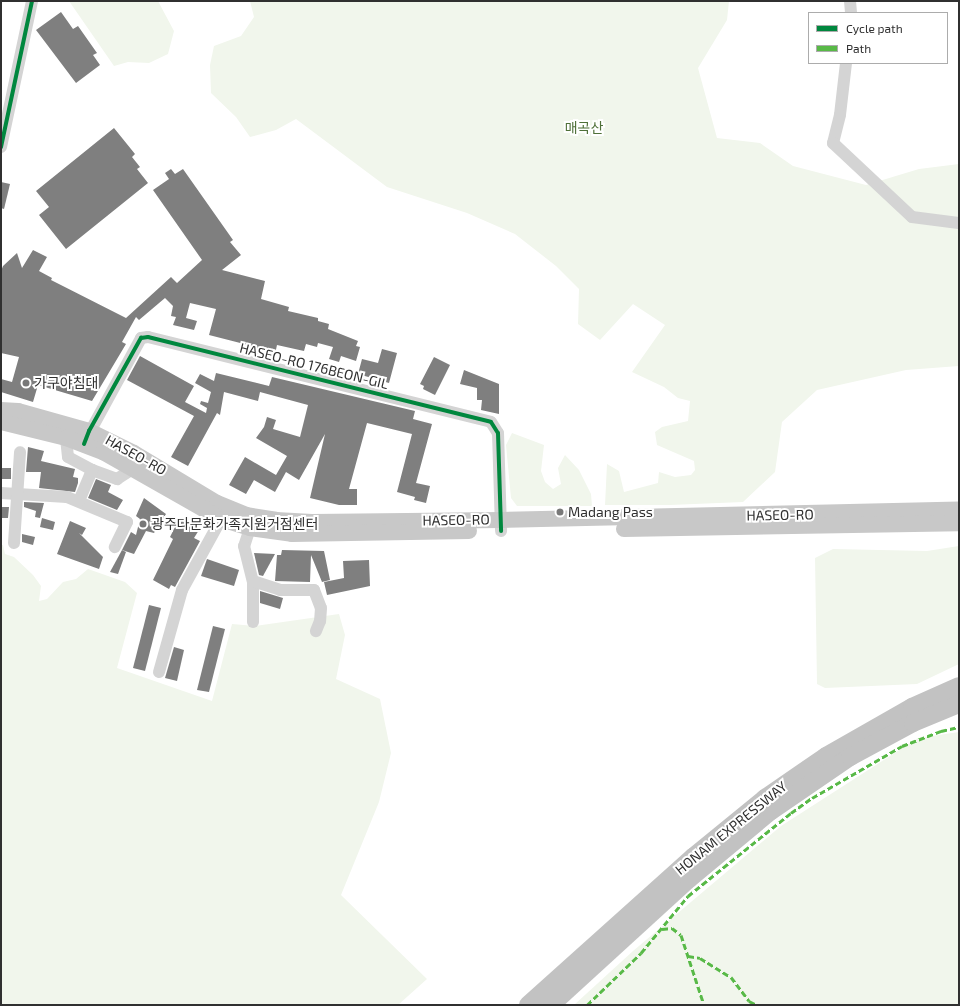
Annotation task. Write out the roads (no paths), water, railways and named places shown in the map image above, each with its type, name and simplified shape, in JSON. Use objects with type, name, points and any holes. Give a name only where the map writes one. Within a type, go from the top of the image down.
[{"type":"highway","name":"HONAM EXPRESSWAY","points":[[528,1005],[694,856],[765,798],[832,752],[912,706],[959,686]]},
{"type":"highway","name":"HONAM EXPRESSWAY","points":[[553,1004],[689,879],[771,811],[850,757],[913,723],[959,704]]},
{"type":"main road","name":"HASEO-RO","points":[[1,410],[18,411],[86,437],[134,453],[217,503],[246,515],[312,522],[501,525],[959,523]]},
{"type":"main road","name":"HASEO-RO","points":[[1,422],[66,438],[86,437],[134,468],[221,519],[250,528],[292,534],[501,525],[959,510]]},
{"type":"street","points":[[1,147],[32,1]]},
{"type":"street","points":[[850,1],[850,12]]},
{"type":"street","points":[[846,64],[840,116],[833,143],[912,217],[959,223]]},
{"type":"street","name":"HASEO-RO 176BEON-GIL","points":[[86,437],[141,338],[148,337],[491,422],[498,433],[501,525]]},
{"type":"street","name":"HASEO-RO","points":[[66,438],[68,458],[92,470],[117,479],[134,468]]},
{"type":"street","points":[[14,543],[20,452]]},
{"type":"street","points":[[79,501],[92,470]]},
{"type":"street","points":[[1,493],[45,494],[79,501],[127,522],[115,547]]},
{"type":"street","points":[[159,672],[182,590],[221,519]]},
{"type":"street","points":[[250,528],[244,546],[253,581],[253,622]]},
{"type":"street","points":[[253,581],[280,590],[314,590],[321,608],[320,621],[316,631]]},
{"type":"place","name":"가구야침대","points":[[26,383]]},
{"type":"place","name":"Madang Pass","points":[[560,512]]},
{"type":"place","name":"광주다문화가족지원거점센터","points":[[143,524]]},
{"type":"park label","name":"매곡산","points":[[584,128]]}]
